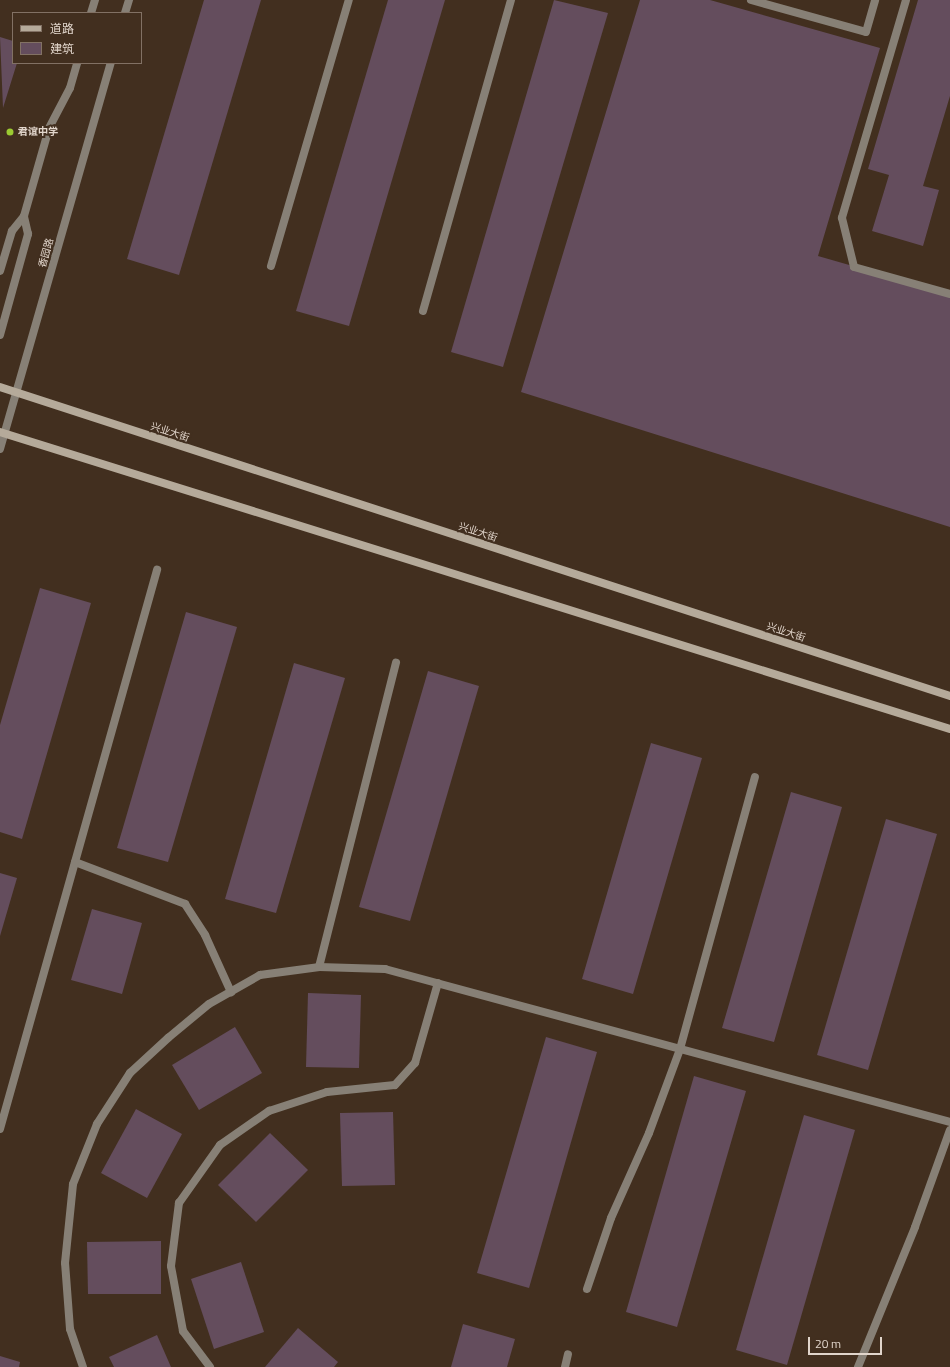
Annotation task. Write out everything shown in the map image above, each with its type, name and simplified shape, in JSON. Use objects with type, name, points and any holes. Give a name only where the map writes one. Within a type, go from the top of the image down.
[{"type":"main road","name":"兴业大街","points":[[0,387],[950,696]]},
{"type":"main road","points":[[2,433],[950,729]]},
{"type":"street","points":[[92,12],[95,0]]},
{"type":"street","points":[[125,12],[129,0]]},
{"type":"street","points":[[271,266],[349,0]]},
{"type":"street","points":[[423,311],[511,0]]},
{"type":"street","points":[[751,0],[866,32],[875,0]]},
{"type":"street","points":[[906,0],[842,218],[854,267],[950,294]]},
{"type":"street","points":[[0,271],[12,231],[24,216],[49,128],[70,88],[77,64]]},
{"type":"street","name":"香园路","points":[[0,449],[2,433],[16,392],[111,64]]},
{"type":"street","points":[[0,335],[28,234],[24,216]]},
{"type":"street","points":[[0,1129],[157,570]]},
{"type":"street","points":[[319,967],[396,663]]},
{"type":"street","points":[[587,1289],[611,1218],[649,1133],[680,1049],[755,777]]},
{"type":"street","points":[[75,862],[185,904],[205,935],[231,992]]},
{"type":"street","points":[[83,1367],[70,1329],[65,1263],[73,1184],[97,1124],[130,1073],[209,1004],[260,975],[319,967],[386,969],[950,1122]]},
{"type":"street","points":[[210,1367],[181,1324],[171,1266],[179,1203],[220,1145],[269,1111],[327,1092],[394,1085],[415,1062],[438,983]]},
{"type":"street","points":[[858,1367],[915,1227],[950,1130]]},
{"type":"street","points":[[565,1367],[568,1354]]},
{"type":"building","points":[[204,0],[261,0],[179,275],[127,259]]},
{"type":"building","points":[[388,0],[445,0],[349,326],[296,311]]},
{"type":"building","points":[[554,0],[608,13],[503,367],[451,352]]},
{"type":"building","points":[[640,0],[710,0],[880,48],[818,256],[950,294],[950,527],[521,392]]},
{"type":"building","points":[[918,0],[950,0],[950,96],[923,186],[939,190],[923,246],[872,231],[889,175],[868,169]]},
{"type":"building","points":[[0,37],[12,41],[12,64],[17,64],[3,108]]},
{"type":"building","points":[[40,588],[91,603],[22,839],[0,832],[0,725]]},
{"type":"building","points":[[186,612],[237,627],[168,862],[117,848]]},
{"type":"building","points":[[294,663],[345,678],[276,913],[225,899]]},
{"type":"building","points":[[428,671],[479,686],[410,921],[359,907]]},
{"type":"building","points":[[651,743],[702,758],[633,994],[582,979]]},
{"type":"building","points":[[791,792],[842,807],[774,1042],[722,1028]]},
{"type":"building","points":[[886,819],[937,834],[868,1070],[817,1055]]},
{"type":"building","points":[[0,873],[17,878],[0,936]]},
{"type":"building","points":[[92,909],[142,923],[122,994],[71,980]]},
{"type":"building","points":[[308,993],[361,995],[359,1068],[306,1067]]},
{"type":"building","points":[[235,1027],[262,1073],[199,1110],[172,1065]]},
{"type":"building","points":[[546,1037],[597,1052],[529,1288],[477,1273]]},
{"type":"building","points":[[694,1076],[746,1091],[677,1327],[626,1312]]},
{"type":"building","points":[[136,1109],[182,1134],[147,1198],[101,1173]]},
{"type":"building","points":[[393,1112],[395,1185],[342,1186],[340,1113]]},
{"type":"building","points":[[804,1115],[855,1130],[787,1365],[736,1350]]},
{"type":"building","points":[[270,1133],[308,1170],[256,1222],[218,1185]]},
{"type":"building","points":[[161,1241],[161,1294],[88,1294],[87,1242]]},
{"type":"building","points":[[241,1262],[264,1332],[214,1349],[191,1279]]},
{"type":"building","points":[[463,1324],[515,1339],[507,1367],[451,1367]]},
{"type":"building","points":[[298,1328],[338,1362],[334,1367],[265,1367]]},
{"type":"building","points":[[157,1335],[171,1367],[114,1367],[109,1357]]},
{"type":"building","points":[[0,1356],[20,1362],[19,1367],[0,1367]]},
{"type":"place","name":"君谊中学","points":[[10,132]]}]
